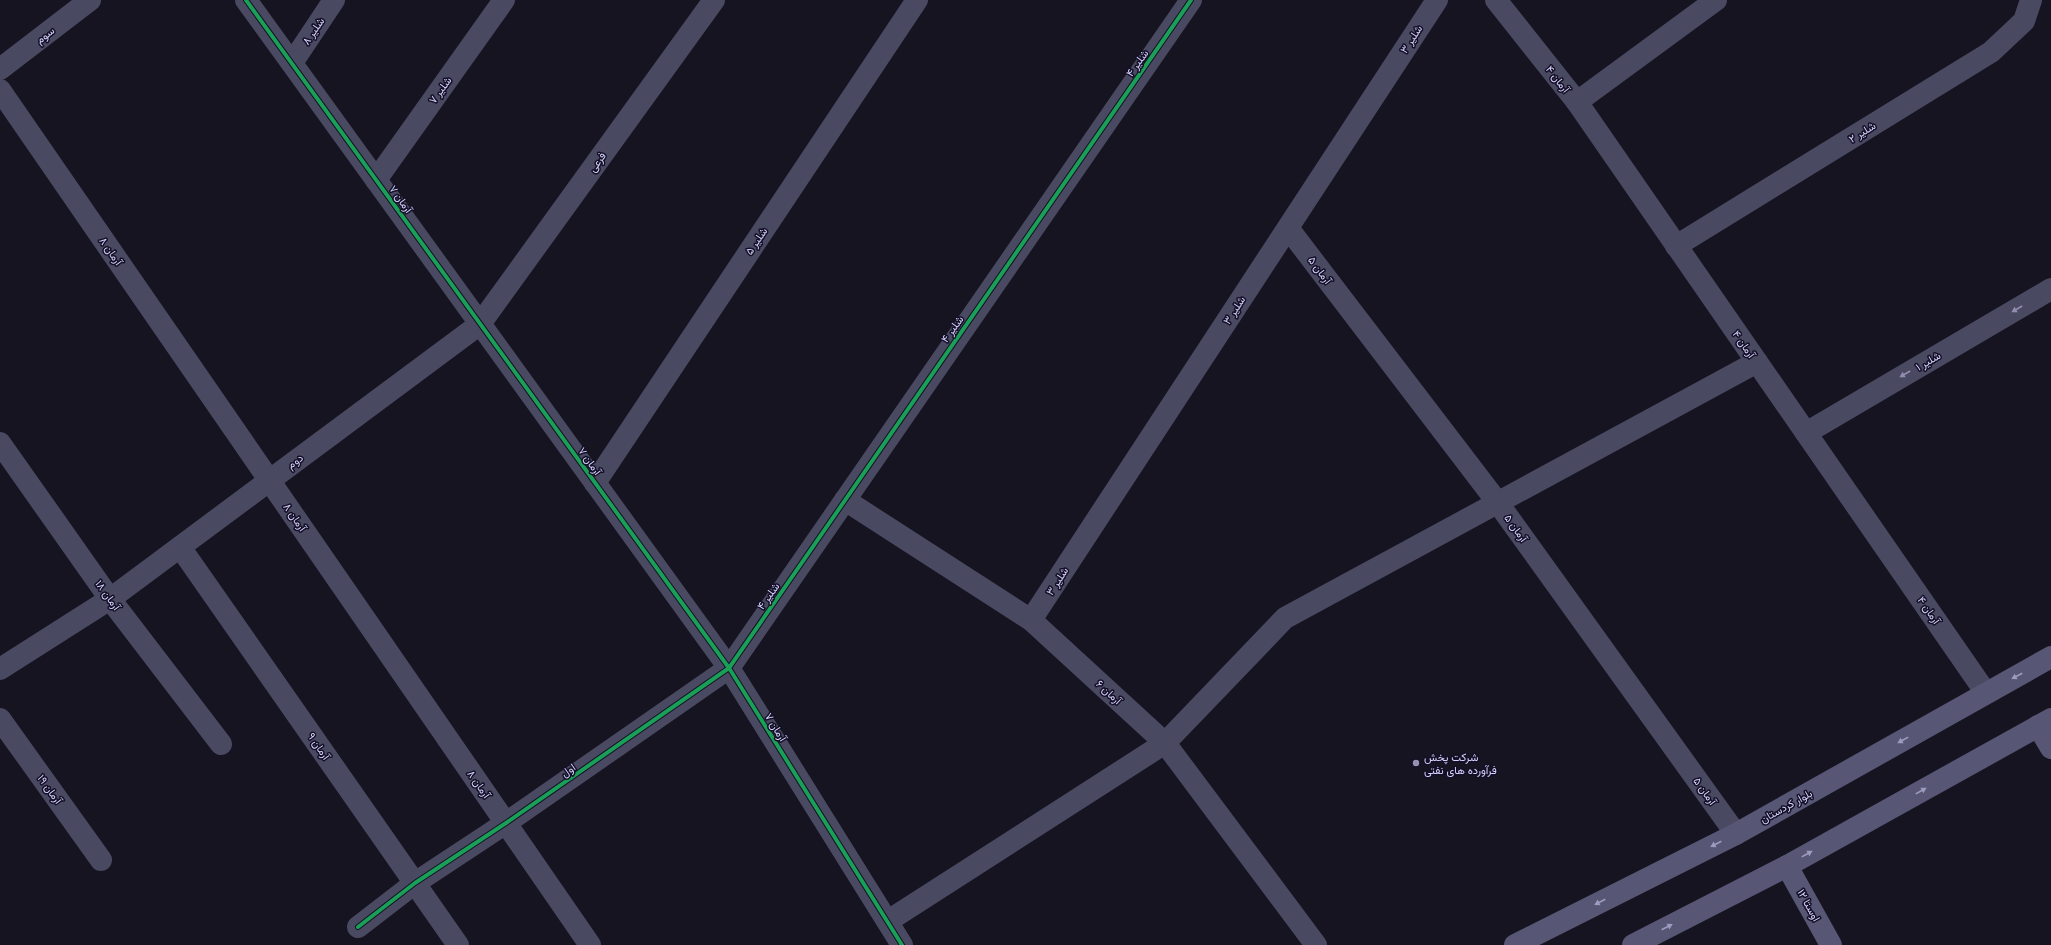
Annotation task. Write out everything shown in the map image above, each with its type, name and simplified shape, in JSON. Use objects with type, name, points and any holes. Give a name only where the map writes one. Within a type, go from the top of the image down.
[{"type":"main road","name":"بلوار کردستان","points":[[1515,945],[1736,834],[2051,658]]},
{"type":"main road","points":[[1633,945],[1787,866],[2045,722],[2051,748]]},
{"type":"main road","name":"اوستا ۱۲","points":[[1787,866],[1831,945]]},
{"type":"street","name":"سوم","points":[[0,69],[90,0]]},
{"type":"street","name":"آرمان ۷","points":[[246,0],[729,668],[902,945]]},
{"type":"street","name":"شلیر ۸","points":[[292,63],[334,0]]},
{"type":"street","name":"شلیر ۷","points":[[376,180],[504,0]]},
{"type":"street","name":"فرعی","points":[[480,324],[714,0]]},
{"type":"street","name":"شلیر ۵","points":[[595,483],[917,0]]},
{"type":"street","name":"شلیر ۴","points":[[729,668],[1191,0]]},
{"type":"street","name":"شلیر ۳","points":[[1031,620],[1437,0]]},
{"type":"street","name":"آرمان ۴","points":[[1496,0],[1577,102],[1986,693]]},
{"type":"street","points":[[1577,102],[1716,0]]},
{"type":"street","name":"شلیر ۲","points":[[1676,246],[1991,52],[2024,21],[2031,0]]},
{"type":"street","name":"آرمان ۸","points":[[0,90],[590,945]]},
{"type":"street","name":"آرمان ۵","points":[[1288,228],[1498,503],[1736,834]]},
{"type":"street","name":"شلیر ۱","points":[[1806,433],[2051,289]]},
{"type":"street","name":"دوم","points":[[0,669],[110,599],[480,324]]},
{"type":"street","points":[[888,921],[1165,743],[1284,618],[1757,362]]},
{"type":"street","name":"آرمان ۱۸","points":[[0,443],[110,599],[221,744]]},
{"type":"street","name":"آرمان ۶","points":[[845,500],[1031,620],[1165,743],[1316,945]]},
{"type":"street","name":"آرمان ۹","points":[[180,547],[458,945]]},
{"type":"street","name":"اول","points":[[358,927],[415,883],[506,824],[729,668]]},
{"type":"street","name":"آرمان ۱۹","points":[[0,719],[100,860]]},
{"type":"cycle path","points":[[246,0],[729,668],[902,945]]},
{"type":"cycle path","points":[[358,927],[415,883],[506,823],[729,668],[1191,0]]},
{"type":"place","name":"شرکت پخش فرآورده های نفتی","points":[[1416,763]]}]
